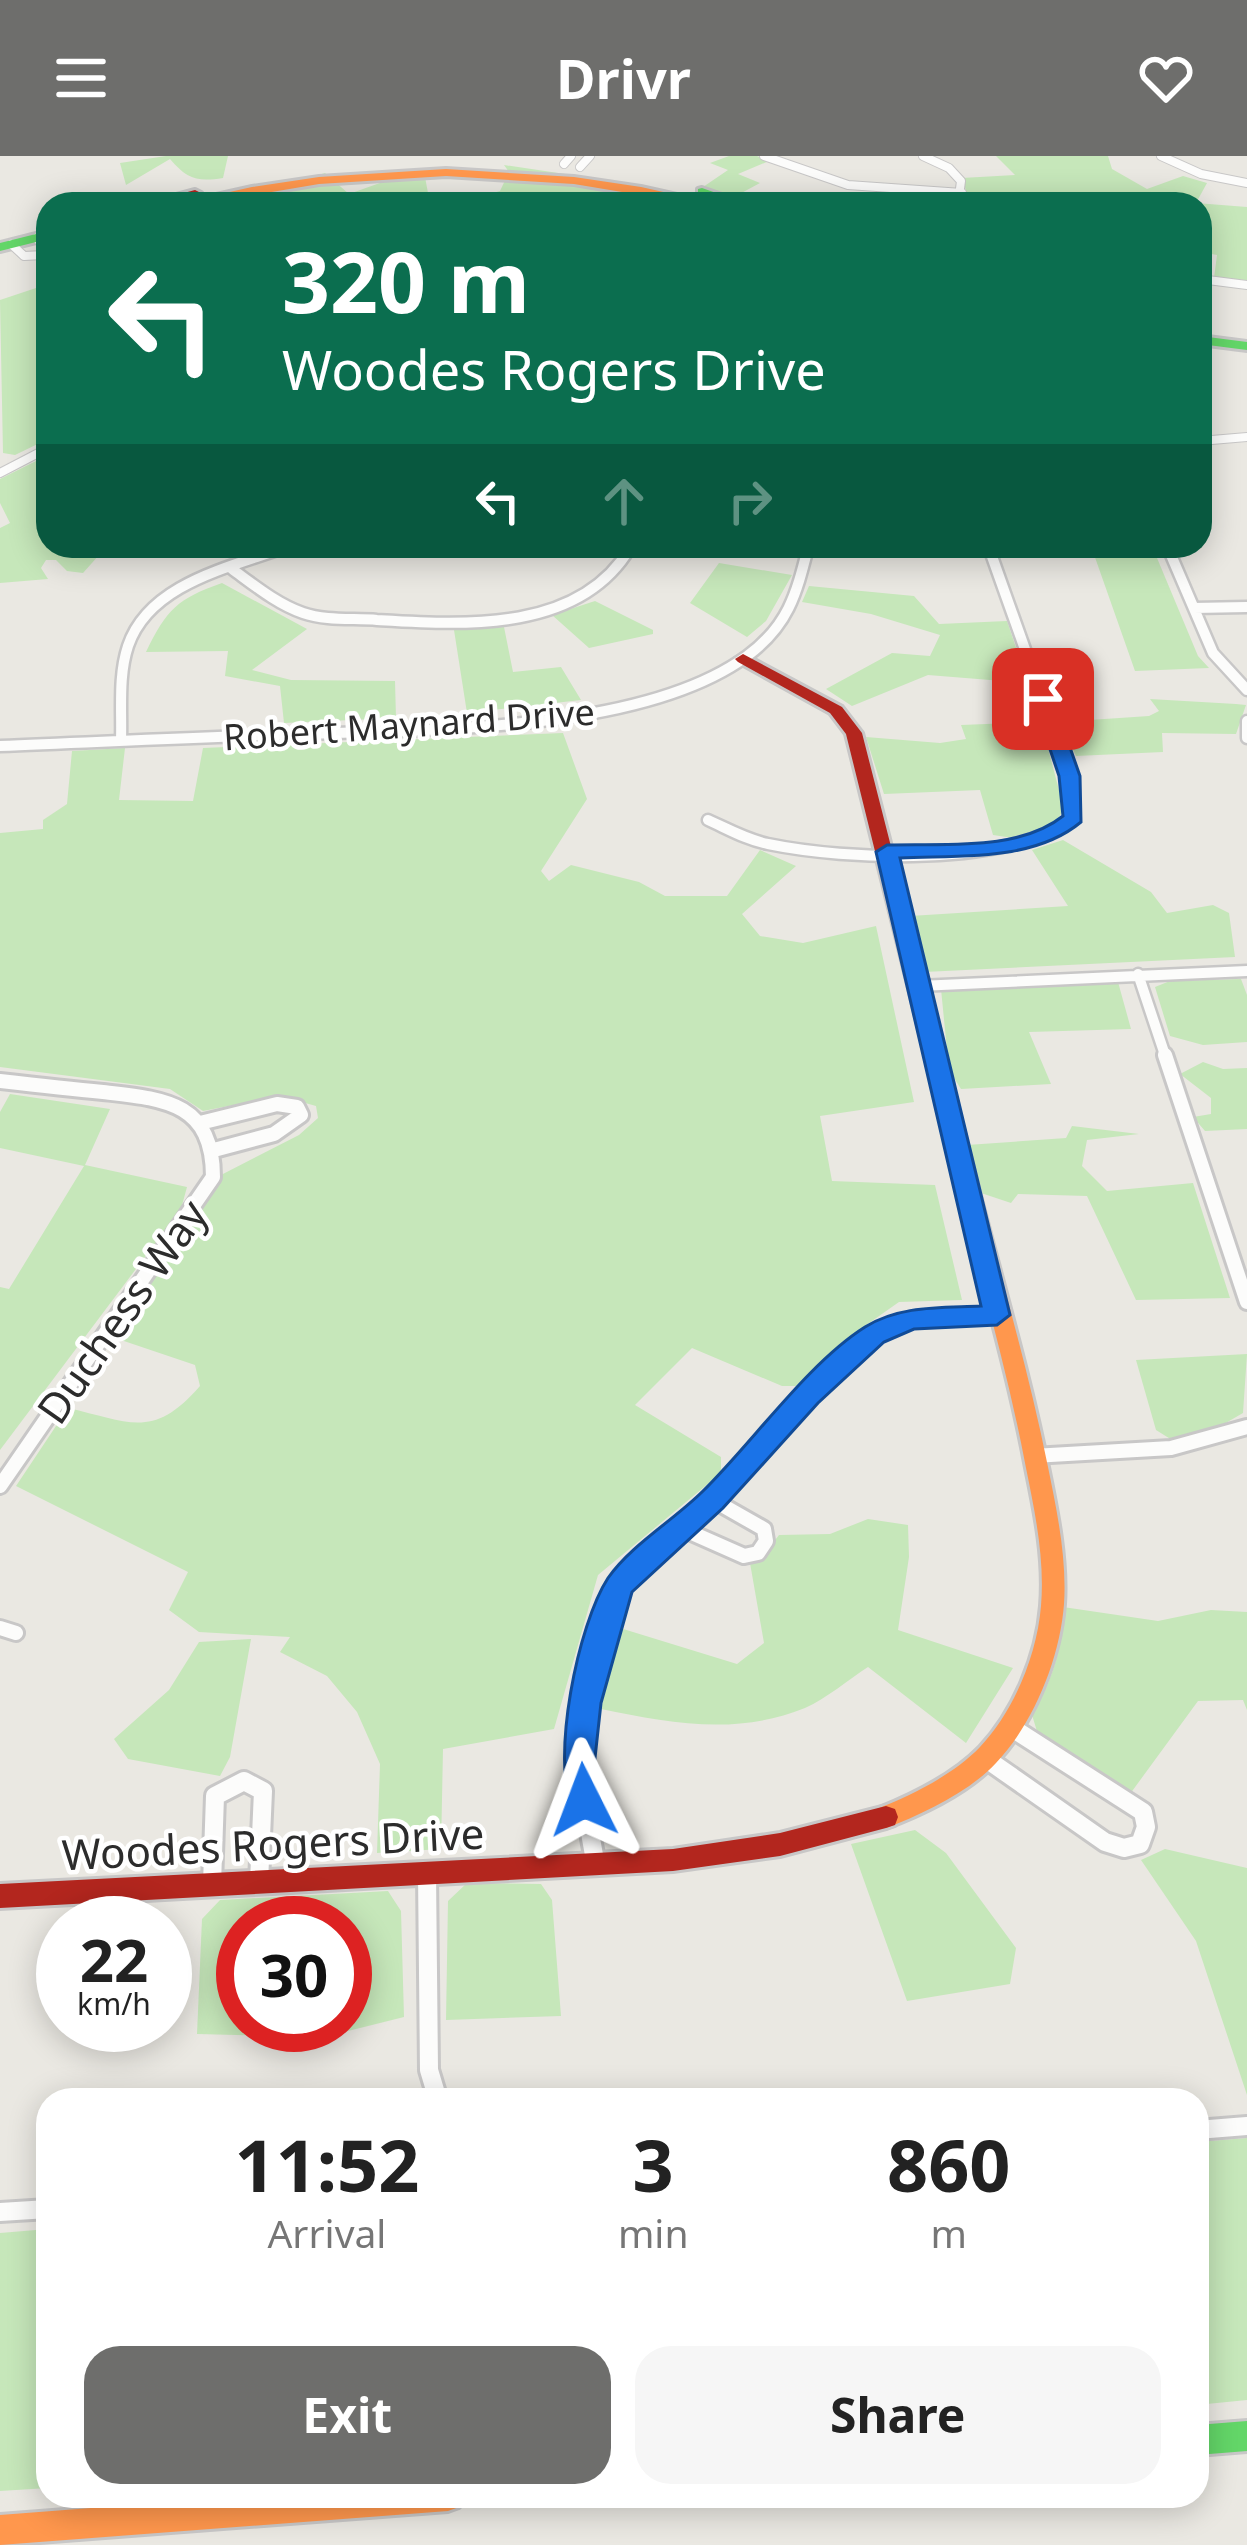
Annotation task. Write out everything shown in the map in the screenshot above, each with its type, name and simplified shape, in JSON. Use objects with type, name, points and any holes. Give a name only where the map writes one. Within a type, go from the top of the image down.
[{"type":"street","points":[[200,192],[318,164],[380,156]]},
{"type":"street","points":[[764,156],[848,185],[948,192]]},
{"type":"street","points":[[923,156],[950,168],[961,181],[962,192]]},
{"type":"street","points":[[1161,156],[1201,175],[1247,183]]},
{"type":"street","points":[[238,192],[379,162],[476,158],[572,160],[670,179],[706,192]]},
{"type":"street","points":[[572,160],[677,192]]},
{"type":"street","points":[[4,244],[36,236]]},
{"type":"street","points":[[1212,281],[1247,285]]},
{"type":"street","points":[[1212,343],[1247,351]]},
{"type":"street","points":[[1212,350],[1247,351]]},
{"type":"street","points":[[1212,440],[1247,437]]},
{"type":"street","points":[[0,473],[36,454]]},
{"type":"street","points":[[121,741],[127,650],[136,625],[177,592],[259,558]]},
{"type":"street","points":[[232,569],[308,614],[413,623],[517,618],[565,605],[608,583],[624,558]]},
{"type":"street","name":"Robert Maynard Drive","points":[[0,746],[544,722],[614,711],[743,659],[776,629],[796,602],[809,572],[809,558]]},
{"type":"street","points":[[708,820],[762,843],[803,850],[887,852],[1003,847],[1057,831],[1074,818],[1070,776],[992,558]]},
{"type":"street","points":[[1172,558],[1213,653],[1247,690]]},
{"type":"street","points":[[1195,608],[1247,607]]},
{"type":"street","name":"Woodes Rogers Drive","points":[[0,1896],[596,1865],[758,1851],[818,1840],[893,1815],[985,1758],[1009,1726],[1043,1656],[1053,1589],[1033,1456],[887,852],[854,734],[836,710],[743,659]]},
{"type":"street","points":[[1247,721],[1247,739]]},
{"type":"street","points":[[920,986],[1247,971]]},
{"type":"street","points":[[1138,974],[1247,1302]]},
{"type":"street","points":[[2,1086],[164,1099],[187,1110],[200,1123],[278,1104],[297,1107],[301,1115],[296,1124],[214,1150]]},
{"type":"street","name":"Duchess Way","points":[[0,1486],[213,1177],[214,1150],[200,1123]]},
{"type":"street","points":[[596,1865],[578,1767],[603,1629],[620,1585],[713,1500],[808,1395],[874,1335],[911,1319],[997,1315]]},
{"type":"street","points":[[1033,1456],[1171,1448],[1247,1428]]},
{"type":"street","points":[[683,1529],[744,1556],[758,1552],[766,1541],[764,1529],[713,1500]]},
{"type":"street","points":[[985,1758],[1106,1842],[1124,1848],[1140,1844],[1146,1827],[1142,1812],[1009,1726]]},
{"type":"street","points":[[212,1884],[215,1796],[241,1780],[263,1791],[259,1882]]},
{"type":"street","points":[[427,1873],[429,2070],[434,2088]]},
{"type":"street","points":[[1209,2129],[1247,2126]]},
{"type":"street","points":[[0,2212],[36,2210]]},
{"type":"street","points":[[1209,2439],[1247,2436]]},
{"type":"street","points":[[0,2530],[290,2508]]},
{"type":"green space","points":[[166,156],[228,156],[223,178],[193,178],[170,159],[126,185],[120,163]]},
{"type":"green space","points":[[729,156],[769,161],[738,174],[760,183],[743,192],[703,187],[728,170],[710,163]]},
{"type":"green space","points":[[996,156],[1108,156],[1112,169],[1147,189],[1183,176],[1207,183],[1202,192],[966,192],[962,178],[1015,175]]},
{"type":"green space","points":[[504,165],[625,183],[608,192],[496,192],[509,172]]},
{"type":"green space","points":[[325,173],[347,192],[288,192],[284,185]]},
{"type":"green space","points":[[405,174],[425,177],[428,192],[355,192]]},
{"type":"green space","points":[[1212,204],[1247,207],[1247,284],[1214,278],[1217,255],[1212,254]]},
{"type":"green space","points":[[36,288],[36,445],[15,455],[3,453],[0,300]]},
{"type":"green space","points":[[36,461],[36,558],[96,558],[83,573],[46,560],[41,568],[48,579],[0,583],[0,528],[10,523],[0,503],[0,479]]},
{"type":"green space","points":[[1095,558],[1157,558],[1198,656],[1209,668],[1135,671]]},
{"type":"green space","points":[[719,563],[792,575],[766,621],[747,637],[690,603]]},
{"type":"green space","points":[[222,583],[307,629],[252,670],[291,680],[395,681],[396,718],[284,723],[280,686],[225,676],[228,651],[146,652],[175,607]]},
{"type":"green space","points":[[809,586],[914,596],[939,624],[1007,621],[1028,683],[928,675],[852,706],[826,689],[892,653],[930,656],[940,635],[871,614],[802,602]]},
{"type":"green space","points":[[595,601],[653,634],[589,648],[552,615]]},
{"type":"green space","points":[[504,627],[513,672],[561,667],[581,700],[467,713],[454,630]]},
{"type":"green space","points":[[1150,699],[1246,705],[1236,734],[1162,733],[1163,752],[1076,756],[1060,722],[1149,716],[1159,711]]},
{"type":"green space","points":[[1041,722],[1064,809],[1054,825],[1013,838],[993,835],[980,790],[884,794],[866,737],[940,743],[966,739],[961,725]]},
{"type":"green space","points":[[563,733],[587,799],[541,871],[549,881],[571,865],[639,882],[665,896],[727,896],[760,850],[796,866],[742,914],[760,936],[803,943],[876,926],[914,1102],[820,1116],[832,1181],[935,1185],[962,1300],[899,1302],[842,1342],[796,1386],[782,1386],[692,1348],[635,1405],[721,1457],[721,1473],[598,1575],[554,1729],[443,1749],[441,1849],[377,1853],[380,1764],[357,1712],[327,1676],[280,1652],[290,1637],[199,1632],[169,1610],[188,1572],[16,1486],[68,1408],[125,1421],[154,1420],[200,1386],[195,1365],[115,1338],[221,1175],[299,1135],[318,1118],[316,1106],[280,1096],[203,1111],[170,1089],[0,1067],[0,833],[43,829],[43,820],[67,804],[72,751],[125,748],[119,800],[193,801],[203,748]]},
{"type":"green space","points":[[1063,840],[1151,892],[1167,913],[1213,905],[1229,913],[1235,957],[924,972],[910,916],[1068,906],[1032,850]]},
{"type":"green space","points":[[1241,979],[1247,995],[1247,1042],[1203,1045],[1170,1036],[1155,987],[1170,981]]},
{"type":"green space","points":[[1118,982],[1131,1029],[1029,1032],[1051,1084],[961,1089],[949,1070],[941,989]]},
{"type":"green space","points":[[1203,1062],[1223,1069],[1247,1068],[1247,1129],[1205,1131],[1193,1117],[1211,1114],[1211,1098],[1180,1074]]},
{"type":"green space","points":[[10,1094],[110,1109],[85,1165],[187,1187],[181,1209],[0,1450],[0,1287],[9,1289],[84,1166],[0,1148],[0,1112]]},
{"type":"green space","points":[[1072,1126],[1139,1134],[1087,1140],[1082,1166],[1107,1191],[1193,1183],[1230,1298],[1136,1300],[1087,1196],[1018,1194],[1011,1203],[978,1192],[967,1145],[1066,1138]]},
{"type":"green space","points":[[1247,1354],[1243,1413],[1217,1428],[1172,1440],[1156,1430],[1136,1360]]},
{"type":"green space","points":[[868,1519],[908,1525],[909,1557],[898,1630],[1013,1668],[966,1743],[868,1667],[805,1708],[754,1722],[678,1722],[601,1709],[620,1628],[737,1664],[764,1643],[750,1563],[779,1535],[830,1534]]},
{"type":"green space","points":[[1063,1607],[1158,1621],[1211,1610],[1247,1612],[1247,1710],[1243,1700],[1198,1701],[1130,1794],[1040,1741],[1032,1715],[1055,1663]]},
{"type":"green space","points":[[251,1639],[230,1757],[220,1776],[128,1759],[114,1739],[169,1690],[199,1642]]},
{"type":"green space","points":[[915,1830],[946,1853],[1016,1948],[1010,1984],[907,2001],[851,1844]]},
{"type":"green space","points":[[1165,1849],[1247,1868],[1247,2095],[1196,1941],[1141,1860]]},
{"type":"green space","points":[[467,1883],[541,1884],[552,1900],[561,2016],[446,2020],[448,1901]]},
{"type":"green space","points":[[388,1891],[401,1911],[404,2017],[372,2025],[372,1896],[295,1896]]},
{"type":"green space","points":[[216,1904],[216,2034],[197,2034],[202,1919]]},
{"type":"green space","points":[[1247,2138],[1247,2400],[1209,2404],[1209,2141]]},
{"type":"green space","points":[[36,2230],[36,2489],[0,2491],[0,2233]]},
{"type":"traffic: fast","points":[[0,247],[36,238]]},
{"type":"traffic: fast","points":[[1212,342],[1247,346]]},
{"type":"traffic: fast","points":[[1209,2439],[1247,2436]]},
{"type":"traffic: slow","points":[[242,192],[446,172],[574,180],[651,192]]},
{"type":"traffic: slow","points":[[886,1817],[939,1790],[988,1755],[1025,1698],[1049,1630],[1053,1586],[1042,1490],[971,1199]]},
{"type":"traffic: slow","points":[[0,2530],[290,2508]]},
{"type":"traffic: jam","points":[[743,659],[836,710],[854,733],[971,1199]]},
{"type":"traffic: jam","points":[[0,1896],[673,1860],[780,1845],[886,1817]]},
{"type":"route","points":[[584,1800],[578,1767],[586,1703],[603,1629],[620,1585],[713,1500],[808,1395],[874,1335],[911,1319],[997,1315],[887,852],[1003,847],[1035,840],[1074,818],[1070,776],[1043,699]]}]
